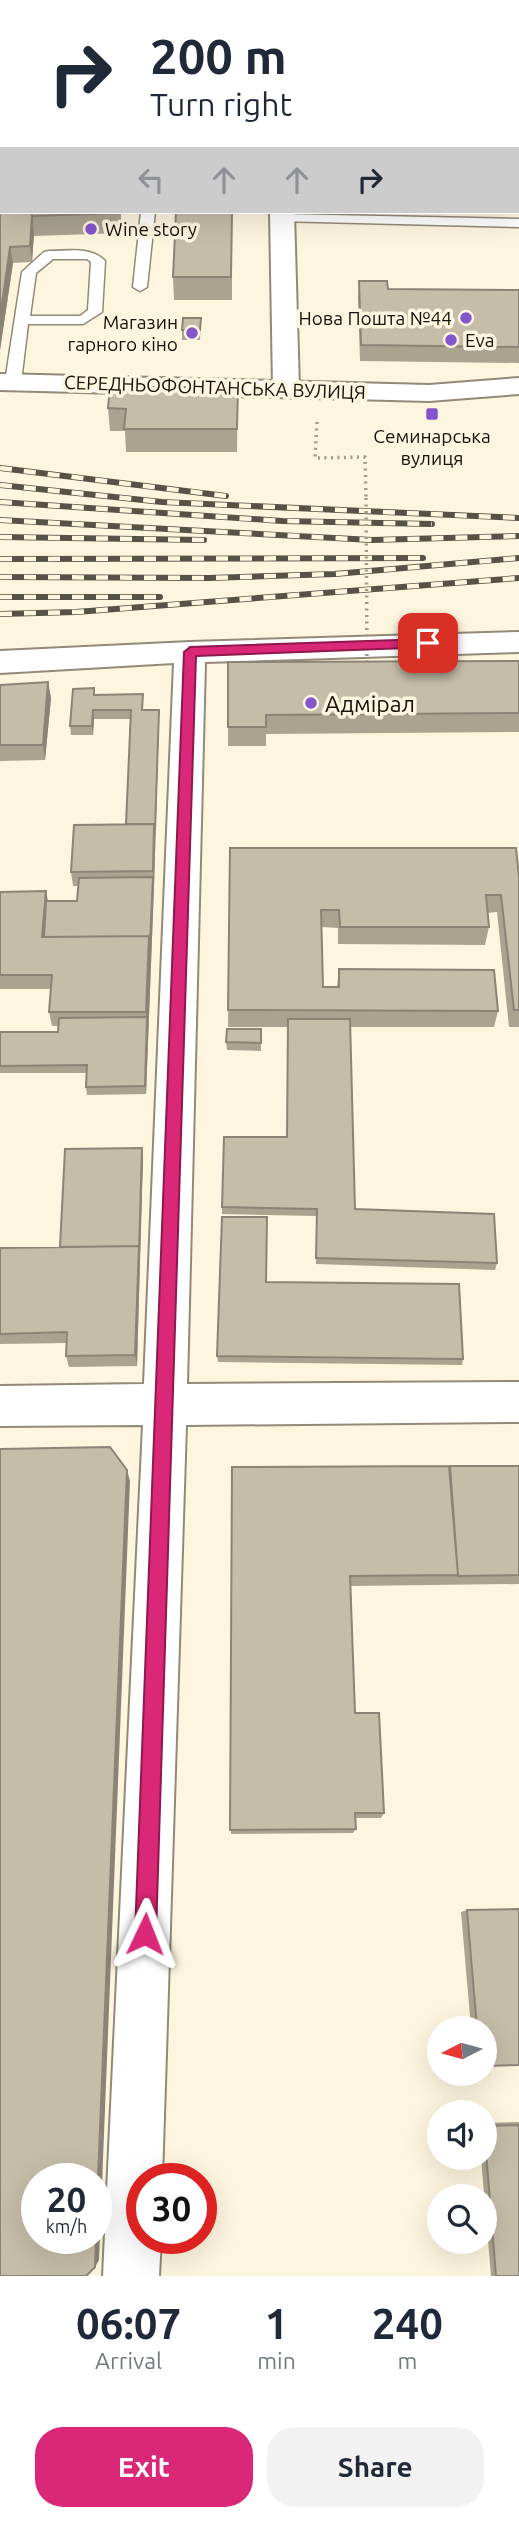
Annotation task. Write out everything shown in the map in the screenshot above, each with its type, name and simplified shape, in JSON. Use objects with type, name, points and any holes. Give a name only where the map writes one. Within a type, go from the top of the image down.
[{"type":"street","points":[[282,215],[286,388]]},
{"type":"street","name":"СЕРЕДНЬОФОНТАНСЬКА ВУЛИЦЯ","points":[[6,382],[429,393],[519,386]]},
{"type":"street","name":"СЕРЕДНЬОФОНТАНСЬКА ВУЛИЦЯ","points":[[429,393],[519,411]]},
{"type":"street","points":[[0,662],[190,652],[519,642]]},
{"type":"street","points":[[131,2276],[165,1405],[190,652]]},
{"type":"street","points":[[0,1406],[519,1402]]},
{"type":"lane","points":[[140,287],[148,214]]},
{"type":"lane","points":[[282,215],[441,217],[519,223]]},
{"type":"lane","points":[[6,382],[22,320],[29,272],[49,255],[90,255],[98,261],[95,312],[83,320],[22,320]]},
{"type":"path","points":[[314,430],[314,458],[365,457],[368,667]]},
{"type":"building","points":[[0,214],[32,214],[30,246],[10,247],[0,318]]},
{"type":"building","points":[[32,214],[91,214],[32,216]]},
{"type":"building","points":[[176,214],[232,214],[231,277],[173,277]]},
{"type":"building","points":[[359,281],[387,281],[388,289],[519,290],[519,347],[361,345]]},
{"type":"building","points":[[183,318],[201,318],[200,330],[182,330]]},
{"type":"building","points":[[110,387],[238,387],[237,429],[124,429],[126,409],[108,408]]},
{"type":"building","points":[[519,661],[519,713],[266,715],[266,727],[228,727],[228,662]]},
{"type":"building","points":[[48,682],[43,745],[0,745],[0,685]]},
{"type":"building","points":[[94,688],[94,695],[143,694],[142,710],[159,710],[155,830],[154,824],[126,824],[131,710],[93,710],[92,726],[70,726],[73,689]]},
{"type":"building","points":[[154,824],[153,871],[71,872],[74,825]]},
{"type":"building","points":[[230,848],[516,848],[519,877],[519,1010],[514,1010],[501,895],[486,895],[489,927],[340,927],[339,910],[321,910],[323,987],[339,987],[339,969],[494,970],[498,1011],[228,1010]]},
{"type":"building","points":[[153,877],[150,942],[149,936],[44,937],[46,901],[77,901],[79,878]]},
{"type":"building","points":[[46,891],[42,937],[149,936],[146,1012],[49,1012],[52,975],[0,975],[0,892]]},
{"type":"building","points":[[147,1017],[145,1086],[86,1087],[87,1065],[0,1066],[0,1032],[58,1032],[59,1018]]},
{"type":"building","points":[[288,1019],[350,1019],[355,1209],[494,1214],[497,1263],[316,1258],[317,1209],[222,1207],[224,1137],[287,1137]]},
{"type":"building","points":[[227,1029],[261,1029],[261,1043],[226,1042]]},
{"type":"building","points":[[142,1148],[139,1251],[139,1246],[60,1247],[65,1149]]},
{"type":"building","points":[[222,1217],[267,1217],[266,1282],[459,1284],[463,1359],[217,1356]]},
{"type":"building","points":[[139,1246],[135,1355],[66,1356],[67,1332],[0,1334],[0,1248]]},
{"type":"building","points":[[110,1447],[127,1470],[99,2163],[21,2163],[21,2254],[95,2254],[95,2267],[86,2276],[0,2276],[0,1449]]},
{"type":"building","points":[[449,1466],[458,1575],[350,1576],[355,1713],[379,1713],[384,1813],[355,1813],[356,1829],[230,1830],[232,1467]]},
{"type":"building","points":[[450,1466],[519,1466],[519,1575],[458,1576]]},
{"type":"building","points":[[519,1909],[519,2065],[497,2066],[497,2016],[476,2016],[467,1910]]},
{"type":"building","points":[[519,2125],[519,2276],[496,2276],[497,2184],[489,2184],[487,2170],[497,2170],[497,2126]]},
{"type":"railway","points":[[0,468],[226,496]]},
{"type":"railway","points":[[0,485],[162,502],[519,518]]},
{"type":"railway","points":[[0,502],[282,521],[432,524]]},
{"type":"railway","points":[[0,520],[372,540],[519,536]]},
{"type":"railway","points":[[0,537],[204,540]]},
{"type":"railway","points":[[0,559],[423,558]]},
{"type":"railway","points":[[0,577],[209,578],[335,574],[519,558]]},
{"type":"railway","points":[[0,614],[76,612],[519,578]]},
{"type":"railway","points":[[0,597],[160,597]]},
{"type":"place","name":"Wine story","points":[[91,229]]},
{"type":"place","name":"Нова Пошта №44","points":[[466,318]]},
{"type":"place","name":"Магазин гарного кіно","points":[[192,333]]},
{"type":"place","name":"Eva","points":[[451,340]]},
{"type":"place","name":"Семинарська вулиця","points":[[432,414]]},
{"type":"place","name":"Адмірал","points":[[311,703]]},
{"type":"route","points":[[145,1934],[190,652],[428,643]]}]
